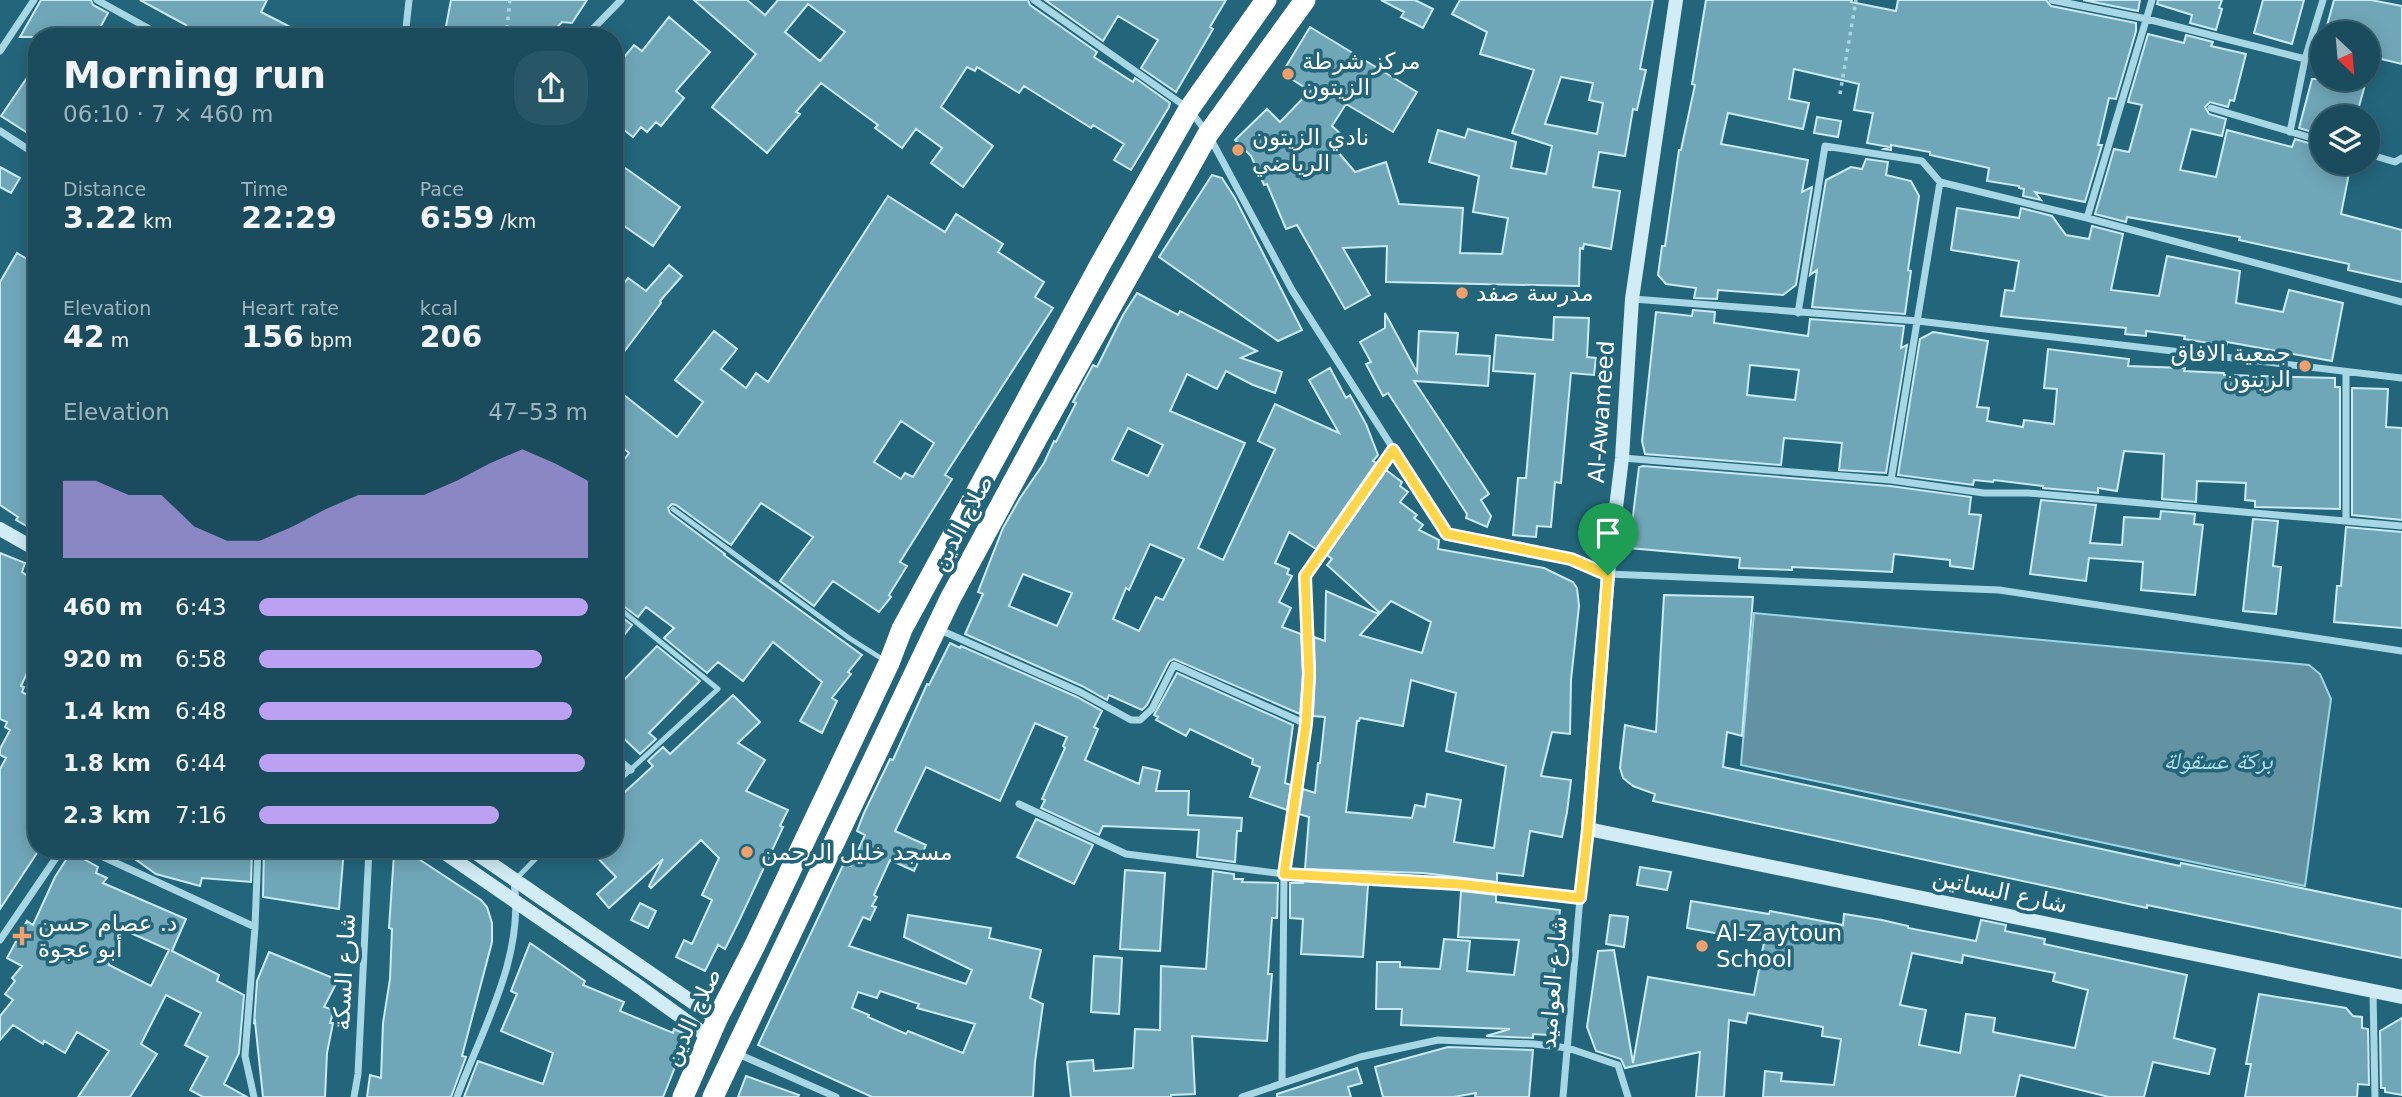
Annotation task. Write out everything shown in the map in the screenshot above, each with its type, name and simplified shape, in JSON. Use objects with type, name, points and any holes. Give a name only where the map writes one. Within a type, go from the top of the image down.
[{"type":"highway","name":"صلاح الدين","points":[[683,1097],[713,1028],[889,663],[902,629],[1101,262],[1189,109],[1266,0]]},
{"type":"highway","name":"صلاح الدين","points":[[713,1097],[950,599],[1208,134],[1305,0]]},
{"type":"main road","name":"Al-Awameed","points":[[1588,829],[1608,575],[1622,458],[1632,299],[1676,0]]},
{"type":"main road","points":[[0,530],[28,545]]},
{"type":"main road","name":"شارع البساتين","points":[[1588,829],[2402,997]]},
{"type":"main road","points":[[452,858],[634,983],[713,1028]]},
{"type":"main road","points":[[482,858],[713,1028]]},
{"type":"street","points":[[0,51],[34,0]]},
{"type":"street","points":[[97,0],[148,28]]},
{"type":"street","points":[[406,28],[409,0]]},
{"type":"street","points":[[594,28],[621,0]]},
{"type":"street","points":[[1034,0],[1189,109],[1208,134],[1292,290],[1447,534],[1571,559],[1608,575],[1999,590],[2402,651]]},
{"type":"street","points":[[2052,0],[2147,19],[2305,59]]},
{"type":"street","points":[[2087,218],[2152,0]]},
{"type":"street","points":[[2290,132],[2305,59],[2323,0]]},
{"type":"street","points":[[2211,108],[2310,138]]},
{"type":"street","points":[[0,131],[28,149]]},
{"type":"street","points":[[1798,313],[1825,146],[1922,161],[1940,182],[2087,218],[2402,302]]},
{"type":"street","points":[[2380,158],[2395,162],[2402,158]]},
{"type":"street","points":[[1891,480],[1940,182]]},
{"type":"street","points":[[1632,299],[1918,321],[2402,378]]},
{"type":"street","points":[[2346,372],[2346,521]]},
{"type":"street","points":[[1282,1082],[1284,874],[1306,724],[1309,674],[1305,576],[1393,450]]},
{"type":"street","points":[[1622,458],[1891,480],[1984,493],[2028,493],[2402,526]]},
{"type":"street","points":[[937,629],[1080,692],[1131,720],[1140,720],[1152,709],[1174,665],[1306,724]]},
{"type":"street","points":[[623,763],[631,770]]},
{"type":"street","points":[[1019,804],[1126,854],[1284,874],[1458,884],[1580,898]]},
{"type":"street","name":"شارع العواميد","points":[[1563,1097],[1588,829]]},
{"type":"street","points":[[0,940],[56,858]]},
{"type":"street","points":[[106,858],[255,926]]},
{"type":"street","points":[[254,1097],[245,1056],[258,858]]},
{"type":"street","name":"شارع السكة","points":[[354,1097],[358,1074],[369,858]]},
{"type":"street","points":[[457,1097],[472,1055],[485,1031],[504,975],[517,904],[514,881]]},
{"type":"street","points":[[2372,991],[2375,1097]]},
{"type":"street","points":[[1242,1097],[1360,1057],[1438,1040],[1568,1048],[1618,1065],[1628,1097]]},
{"type":"street","points":[[735,1053],[836,1097]]},
{"type":"lane","points":[[673,509],[849,638],[889,663]]},
{"type":"lane","points":[[623,611],[718,690],[623,777]]},
{"type":"lane","points":[[514,881],[536,858]]},
{"type":"path","points":[[507,28],[510,0]]},
{"type":"path","points":[[1840,94],[1856,0]]},
{"type":"water","name":"بركة عسقولة","points":[[1754,613],[2309,665],[2320,674],[2331,699],[2305,886],[1741,765]]},
{"type":"building","points":[[41,0],[91,0],[93,5],[108,13],[100,28],[28,28],[28,37],[20,37]]},
{"type":"building","points":[[140,0],[267,0],[261,12],[292,28],[184,28],[186,25]]},
{"type":"building","points":[[451,0],[587,0],[572,23],[562,22],[556,28],[446,28]]},
{"type":"building","points":[[694,0],[747,0],[765,15],[778,0],[1028,0],[1030,5],[1097,52],[1094,57],[1133,82],[1135,78],[1170,103],[1131,170],[1114,160],[1124,144],[1093,125],[1091,128],[1024,86],[1019,93],[977,67],[975,71],[967,67],[941,107],[993,146],[963,187],[931,163],[942,148],[916,129],[902,148],[875,128],[878,125],[821,83],[796,112],[800,114],[767,153],[712,107],[756,54]],"holes":[[[808,4],[845,32],[820,61],[785,32]]]},
{"type":"building","points":[[1045,0],[1226,0],[1210,27],[1213,29],[1176,92],[1141,68],[1158,40],[1118,16],[1103,41]]},
{"type":"building","points":[[1381,0],[1415,0],[1433,9],[1423,28],[1401,17],[1404,12]]},
{"type":"building","points":[[1460,0],[1653,0],[1640,69],[1646,70],[1637,110],[1633,109],[1625,156],[1599,152],[1593,187],[1620,191],[1611,249],[1584,244],[1583,249],[1580,248],[1579,286],[1386,282],[1387,246],[1343,248],[1370,295],[1345,309],[1297,225],[1286,229],[1267,184],[1264,185],[1251,156],[1235,140],[1267,109],[1280,122],[1310,91],[1282,73],[1310,27],[1417,92],[1393,132],[1346,104],[1332,126],[1343,136],[1333,146],[1355,172],[1386,162],[1399,204],[1463,208],[1460,253],[1502,254],[1508,218],[1473,212],[1479,176],[1429,162],[1438,130],[1465,138],[1468,129],[1516,142],[1511,168],[1546,174],[1552,146],[1512,133],[1534,70],[1480,54],[1487,32],[1452,14]],"holes":[[[1561,77],[1593,83],[1589,100],[1603,103],[1597,134],[1545,124]]]},
{"type":"building","points":[[1706,0],[1852,0],[1851,2],[1896,11],[1898,0],[2046,0],[2051,6],[2136,23],[2136,31],[2116,99],[2109,98],[2098,145],[2102,145],[2085,202],[2035,192],[2041,200],[2023,196],[2024,189],[2019,186],[1987,181],[1989,168],[1930,155],[1930,152],[1891,145],[1891,150],[1884,149],[1889,147],[1867,143],[1873,113],[1854,110],[1859,84],[1794,69],[1789,99],[1809,103],[1803,129],[1728,113],[1721,144],[1808,160],[1802,192],[1812,187],[1796,285],[1783,295],[1718,290],[1717,299],[1694,298],[1696,288],[1666,284],[1658,275],[1679,150],[1695,85],[1692,84]]},
{"type":"building","points":[[2083,0],[2140,0],[2138,11]]},
{"type":"building","points":[[2158,0],[2222,0],[2216,30],[2190,23],[2192,15],[2157,4]]},
{"type":"building","points":[[2263,0],[2304,0],[2292,44],[2254,33]]},
{"type":"building","points":[[2334,0],[2371,0],[2402,6],[2402,64],[2380,59],[2380,21],[2328,21]]},
{"type":"building","points":[[669,17],[710,52],[676,91],[684,98],[661,126],[656,122],[647,132],[641,127],[633,137],[623,129],[623,58],[634,45],[642,51]]},
{"type":"building","points":[[2148,34],[2184,43],[2186,35],[2213,42],[2211,46],[2246,54],[2234,101],[2230,100],[2228,107],[2210,102],[2205,107],[2209,114],[2226,119],[2222,136],[2191,129],[2180,170],[2216,177],[2227,130],[2292,147],[2295,139],[2310,143],[2310,175],[2349,175],[2341,214],[2402,230],[2402,282],[2348,270],[2349,264],[2239,240],[2240,237],[2127,217],[2126,222],[2095,214],[2114,149],[2129,152],[2142,105],[2128,102]]},
{"type":"building","points":[[28,76],[28,133],[1,116]]},
{"type":"building","points":[[2310,87],[2310,91],[2363,91],[2359,105],[2310,105],[2310,131],[2299,128]]},
{"type":"building","points":[[1817,117],[1841,121],[1838,137],[1814,133]]},
{"type":"building","points":[[1866,159],[1888,162],[1886,175],[1911,181],[1919,196],[1908,270],[1911,271],[1905,314],[1812,307],[1817,270],[1810,275],[1826,180],[1851,167],[1862,169]]},
{"type":"building","points":[[623,166],[680,207],[653,246],[623,225]]},
{"type":"building","points":[[0,167],[20,178],[11,193],[0,187]]},
{"type":"building","points":[[1212,175],[1222,178],[1235,198],[1302,330],[1278,341],[1159,257]]},
{"type":"building","points":[[888,196],[945,232],[956,214],[1003,244],[998,252],[1044,282],[1035,297],[1053,308],[945,475],[952,479],[900,562],[907,566],[889,595],[891,597],[879,612],[833,581],[814,606],[780,581],[813,537],[761,503],[731,545],[676,505],[672,504],[668,508],[670,513],[724,555],[862,655],[832,698],[837,701],[822,733],[800,721],[822,682],[773,642],[743,681],[718,662],[707,673],[664,638],[674,628],[646,607],[638,617],[623,606],[623,461],[629,453],[623,448],[623,394],[677,437],[703,402],[675,380],[714,331],[737,349],[721,369],[746,388],[756,373],[768,382]],"holes":[[[901,421],[934,443],[913,477],[905,473],[901,479],[874,462]]]},
{"type":"building","points":[[1957,208],[2019,218],[2021,208],[2052,216],[2066,235],[2089,239],[2092,226],[2123,234],[2111,290],[2159,296],[2167,256],[2240,271],[2236,303],[2283,312],[2289,290],[2343,303],[2332,361],[2227,342],[2226,346],[2184,339],[2185,336],[2146,331],[2146,336],[2125,334],[2126,328],[2001,316],[2005,290],[2014,291],[2019,261],[1951,250]]},
{"type":"building","points":[[17,253],[28,260],[28,527],[0,505],[0,282]]},
{"type":"building","points":[[669,265],[682,276],[660,301],[623,353],[623,285],[628,278],[646,291]]},
{"type":"building","points":[[1137,293],[1178,315],[1180,311],[1257,351],[1241,358],[1282,372],[1275,393],[1226,371],[1217,389],[1187,374],[1170,411],[1245,443],[1198,548],[1223,560],[1275,449],[1258,441],[1275,404],[1339,433],[1309,380],[1330,368],[1346,398],[1350,395],[1366,424],[1378,455],[1373,461],[1376,463],[1316,549],[1289,532],[1275,563],[1289,569],[1287,574],[1292,576],[1279,602],[1291,608],[1282,627],[1301,634],[1303,674],[1300,714],[1174,659],[1169,662],[1142,710],[1109,695],[1107,700],[1082,686],[965,634],[983,594],[978,592],[1003,528],[1044,463],[1054,441],[1056,442],[1076,403],[1073,402],[1093,365],[1097,367]],"holes":[[[1128,428],[1163,445],[1148,476],[1112,460]],[[1150,544],[1184,559],[1163,600],[1156,597],[1139,631],[1113,619],[1126,588],[1129,590]],[[1023,574],[1072,593],[1057,626],[1009,606]]]},
{"type":"building","points":[[1693,310],[1715,312],[1714,323],[1808,336],[1810,319],[1904,326],[1901,348],[1907,345],[1886,473],[1839,470],[1842,443],[1784,438],[1781,465],[1645,454],[1642,441],[1656,312],[1692,316]],"holes":[[[1750,365],[1799,370],[1795,400],[1747,395]]]},
{"type":"building","points":[[1385,313],[1417,372],[1419,331],[1458,333],[1456,354],[1490,356],[1488,386],[1414,381],[1489,494],[1481,500],[1491,516],[1487,527],[1466,518],[1467,514],[1388,393],[1383,396],[1366,364],[1371,362],[1360,342],[1385,328]]},
{"type":"building","points":[[1554,317],[1589,318],[1587,357],[1596,358],[1594,375],[1571,373],[1561,483],[1555,482],[1551,527],[1537,526],[1536,537],[1513,535],[1518,478],[1526,478],[1535,374],[1493,371],[1496,335],[1553,340]]},
{"type":"building","points":[[1933,332],[1988,341],[1977,407],[1989,408],[1987,421],[2023,427],[2024,420],[2054,424],[2057,389],[2044,388],[2048,349],[2129,359],[2128,366],[2185,368],[2184,371],[2224,375],[2335,378],[2335,387],[2340,387],[2340,509],[2255,507],[2255,501],[2245,500],[2246,483],[2197,481],[2196,502],[2162,499],[2164,454],[2124,451],[2117,491],[2098,488],[2098,493],[1994,480],[1974,480],[1973,485],[1898,475],[1920,339]]},
{"type":"building","points":[[2352,388],[2388,389],[2386,427],[2402,428],[2402,520],[2352,515]]},
{"type":"building","points":[[1639,467],[1890,486],[1971,497],[1969,514],[1981,515],[1973,569],[1950,566],[1950,560],[1894,554],[1892,572],[1792,567],[1792,570],[1739,568],[1740,558],[1629,548]]},
{"type":"building","points":[[1386,470],[1402,482],[1400,486],[1408,492],[1400,502],[1417,515],[1414,518],[1423,525],[1419,530],[1439,540],[1438,549],[1544,568],[1573,582],[1577,588],[1579,606],[1571,680],[1570,734],[1552,732],[1541,776],[1571,780],[1567,812],[1562,837],[1530,831],[1523,876],[1497,873],[1497,882],[1423,873],[1305,869],[1309,817],[1299,814],[1303,789],[1315,793],[1320,763],[1325,717],[1313,716],[1314,637],[1325,641],[1326,591],[1379,614],[1360,635],[1422,653],[1431,622],[1391,601],[1380,613],[1327,565],[1332,559],[1327,555]],"holes":[[[1411,680],[1456,693],[1446,751],[1506,766],[1494,848],[1454,842],[1461,800],[1427,794],[1425,807],[1415,805],[1412,818],[1346,812],[1357,721],[1360,718],[1403,726]]]},
{"type":"building","points":[[2041,500],[2096,505],[2090,543],[2122,545],[2124,517],[2160,519],[2161,511],[2195,514],[2194,524],[2203,525],[2195,595],[2141,590],[2143,562],[2089,558],[2086,581],[2030,574]]},
{"type":"building","points":[[2253,519],[2278,521],[2273,566],[2281,567],[2276,614],[2243,611]]},
{"type":"building","points":[[2346,527],[2402,532],[2402,628],[2334,622],[2337,586],[2341,586]]},
{"type":"building","points":[[0,553],[25,563],[22,572],[28,576],[28,671],[21,686],[24,687],[22,692],[28,695],[28,858],[34,858],[0,909],[0,769],[6,758],[0,755],[0,749],[10,730],[5,727],[7,722],[0,719]]},
{"type":"building","points":[[1664,595],[1753,597],[1742,736],[1727,732],[1723,767],[2180,866],[2181,863],[2402,909],[2402,958],[2147,905],[2147,908],[1653,801],[1655,794],[1633,786],[1623,778],[1620,768],[1625,725],[1656,732]]},
{"type":"building","points":[[623,618],[632,625],[623,636]]},
{"type":"building","points":[[950,643],[960,648],[961,646],[1077,697],[1102,711],[1094,727],[1098,729],[1085,760],[1139,784],[1143,767],[1160,771],[1156,791],[1189,791],[1188,815],[1242,818],[1241,831],[1237,831],[1235,862],[1197,857],[1199,830],[1103,826],[1099,835],[1041,808],[1045,800],[1042,799],[1065,748],[1063,746],[1067,737],[1035,723],[1000,801],[926,767],[895,831],[926,845],[914,871],[890,860],[874,895],[877,897],[872,906],[876,907],[870,920],[863,917],[849,946],[966,984],[972,970],[904,937],[908,915],[991,928],[989,938],[1041,950],[1030,998],[1043,1004],[1033,1097],[872,1097],[758,1045],[844,863],[851,866],[865,835],[857,831],[864,813],[890,759],[893,760],[927,684],[929,685]],"holes":[[[880,991],[919,1004],[917,1008],[975,1024],[963,1053],[908,1031],[906,1034],[852,1008],[858,992],[877,998]]]},
{"type":"building","points":[[657,646],[700,681],[649,733],[656,739],[640,754],[623,738],[623,681]]},
{"type":"building","points":[[1177,673],[1293,725],[1285,783],[1291,785],[1287,810],[1250,797],[1260,767],[1252,764],[1253,759],[1190,729],[1186,736],[1156,720],[1158,717],[1154,715]]},
{"type":"building","points":[[733,695],[760,722],[738,743],[765,760],[746,791],[788,810],[780,826],[783,827],[725,949],[718,945],[705,971],[676,957],[684,940],[692,944],[712,900],[702,895],[719,858],[701,840],[651,888],[649,886],[663,859],[609,908],[597,894],[616,877],[598,858],[623,858],[623,794],[653,766],[648,761],[663,747],[670,754]]},
{"type":"building","points":[[1036,819],[1093,845],[1074,884],[1017,857]]},
{"type":"building","points":[[67,858],[82,858],[98,867],[96,873],[107,878],[103,883],[186,919],[172,951],[219,975],[217,981],[244,995],[239,1053],[224,1084],[247,1097],[203,1097],[190,1090],[208,1057],[185,1045],[201,1013],[166,995],[141,1044],[157,1054],[130,1097],[78,1097],[109,1051],[77,1032],[65,1053],[44,1041],[43,1044],[13,1025],[0,1040],[0,1016],[13,1000],[5,994],[15,981],[12,978],[22,966],[7,958],[27,921],[33,925],[55,877]],"holes":[[[124,930],[169,950],[151,986],[109,965]]]},
{"type":"building","points":[[134,858],[252,858],[251,882],[202,878],[200,886],[156,874]]},
{"type":"building","points":[[264,858],[343,858],[339,909],[263,897]]},
{"type":"building","points":[[394,858],[417,858],[481,900],[487,907],[492,923],[492,942],[462,1056],[466,1057],[451,1097],[367,1097],[370,1075],[381,1078],[383,1023],[390,979],[392,929],[389,928]]},
{"type":"building","points":[[1640,867],[1671,872],[1667,890],[1637,885]]},
{"type":"building","points":[[1125,870],[1165,873],[1160,951],[1120,949]]},
{"type":"building","points":[[1213,871],[1234,874],[1234,879],[1243,879],[1242,882],[1278,883],[1277,918],[1272,918],[1268,974],[1272,974],[1267,1041],[1192,1036],[1195,1094],[1171,1097],[1071,1097],[1067,1062],[1093,1060],[1094,1071],[1133,1068],[1135,1029],[1160,1030],[1161,966],[1206,969]]},
{"type":"building","points":[[1304,881],[1368,885],[1363,957],[1301,954],[1303,919],[1290,918],[1290,883]]},
{"type":"building","points":[[1461,891],[1496,895],[1496,902],[1560,910],[1548,1035],[1533,1034],[1533,1038],[1486,1036],[1510,1029],[1401,1025],[1402,1009],[1376,1009],[1377,962],[1400,962],[1400,967],[1440,969],[1444,939],[1470,941],[1467,971],[1514,975],[1519,940],[1458,937]]},
{"type":"building","points":[[1691,901],[1769,914],[1770,911],[1843,925],[1844,914],[1976,941],[1981,920],[2006,925],[2005,931],[2045,939],[2044,944],[2187,975],[2174,1038],[2215,1049],[2209,1074],[2153,1062],[2144,1097],[2109,1097],[2020,1075],[2015,1097],[1763,1097],[1765,1071],[1782,1073],[1781,1081],[1834,1085],[1841,1039],[1822,1036],[1823,1027],[1748,1013],[1746,1023],[1729,1020],[1724,1097],[1696,1097],[1700,1052],[1625,1068],[1621,1059],[1596,1051],[1587,1027],[1598,951],[1614,950],[1633,1063],[1648,977],[1754,995],[1764,942],[1687,928]],"holes":[[[1912,953],[1962,963],[1963,955],[2055,973],[2053,981],[2088,990],[2075,1048],[1993,1032],[1995,1018],[1966,1014],[1960,1053],[1919,1045],[1926,1010],[1900,1005]]]},
{"type":"building","points":[[640,903],[656,911],[648,928],[631,920]]},
{"type":"building","points":[[1610,915],[1628,917],[1624,947],[1606,944]]},
{"type":"building","points":[[530,943],[585,981],[583,985],[624,1002],[620,1011],[673,1033],[674,1029],[688,1035],[663,1097],[464,1097],[478,1061],[543,1084],[553,1053],[501,1031],[517,994],[511,991]]},
{"type":"building","points":[[269,952],[338,980],[324,1007],[334,1010],[330,1023],[333,1023],[327,1053],[325,1097],[263,1097],[255,1022],[254,1024],[257,981]]},
{"type":"building","points":[[1094,956],[1122,958],[1119,1014],[1091,1012]]},
{"type":"building","points":[[2259,994],[2346,1008],[2353,1016],[2362,1017],[2362,1028],[2368,1029],[2369,1085],[2358,1084],[2357,1097],[2245,1097],[2251,1064],[2246,1064]]},
{"type":"building","points":[[2402,1018],[2402,1095],[2385,1092],[2385,1088],[2381,1088],[2380,1031]]},
{"type":"building","points":[[1448,1047],[1533,1050],[1529,1097],[1475,1097],[1476,1093],[1454,1097],[1383,1097],[1375,1067]]},
{"type":"building","points":[[1357,1068],[1362,1083],[1348,1087],[1351,1097],[1277,1097],[1277,1094]]},
{"type":"building","points":[[746,1076],[799,1095],[738,1097]]},
{"type":"place","name":"مركز شرطة الزيتون","points":[[1288,74]]},
{"type":"place","name":"نادي الزيتون الرياضي","points":[[1238,150]]},
{"type":"place","name":"مدرسة صفد","points":[[1462,293]]},
{"type":"place","name":"جمعية الافاق الزيتون","points":[[2305,366]]},
{"type":"place","name":"مسجد خليل الرحمن","points":[[747,852]]},
{"type":"place","name":"د. عصام حسن أبو عجوة","points":[[22,936]]},
{"type":"place","name":"Al-Zaytoun School","points":[[1702,946]]},
{"type":"route","points":[[1393,450],[1447,534],[1571,559],[1608,575],[1580,898],[1458,884],[1284,874],[1306,724],[1309,674],[1305,576],[1393,450]]}]
